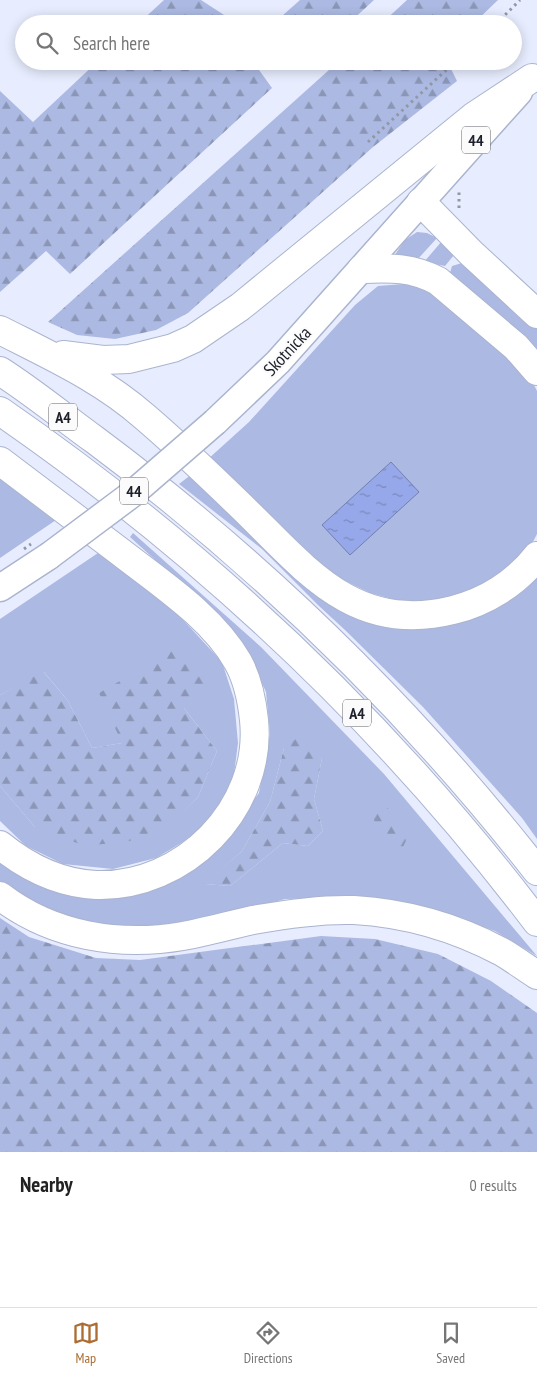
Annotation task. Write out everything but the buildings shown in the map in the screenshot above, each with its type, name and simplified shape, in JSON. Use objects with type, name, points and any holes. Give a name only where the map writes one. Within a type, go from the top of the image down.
[{"type":"highway","points":[[42,352],[94,359],[129,359],[173,348],[193,339],[240,307],[473,117],[534,75]]},
{"type":"highway","points":[[421,202],[471,253],[537,314]]},
{"type":"highway","points":[[362,269],[395,268],[423,274],[438,281],[516,347],[537,371]]},
{"type":"highway","points":[[0,330],[95,379],[145,417],[242,508],[297,563],[337,594],[356,604],[402,615],[424,615],[465,607],[484,600],[501,589],[518,576],[537,556]]},
{"type":"highway","name":"A4","points":[[0,371],[125,463],[244,560],[350,661],[412,725],[474,795],[537,871]]},
{"type":"highway","name":"A4","points":[[0,411],[48,445],[166,536],[217,579],[291,647],[422,782],[483,853],[537,922]]},
{"type":"highway","points":[[0,461],[163,585],[212,628],[239,663],[247,684],[255,730],[254,752],[249,773],[239,800],[228,819],[198,850],[168,868],[131,882],[96,885],[75,882],[32,867],[16,858],[0,844]]},
{"type":"highway","points":[[0,896],[25,912],[71,932],[123,940],[152,940],[183,936],[290,914],[353,910],[384,913],[416,919],[473,938],[504,953],[537,975]]},
{"type":"main road","name":"Skotnicka","points":[[0,588],[49,556],[132,494],[215,422],[278,362],[534,75]]},
{"type":"path","points":[[505,15],[520,0]]},
{"type":"path","points":[[368,142],[446,70]]},
{"type":"green space","points":[[164,0],[201,0],[224,15],[148,15]]},
{"type":"green space","points":[[300,0],[374,0],[358,15],[283,15]]},
{"type":"green space","points":[[407,0],[498,0],[482,15],[391,15]]},
{"type":"green space","points":[[88,70],[259,70],[272,88],[70,274],[46,251],[0,292],[0,91],[33,122]]},
{"type":"green space","points":[[329,70],[452,70],[457,81],[373,147],[188,313],[156,330],[115,339],[77,335],[48,322]]},
{"type":"green space","points":[[417,232],[427,233],[437,238],[417,260],[392,259],[405,240]]},
{"type":"green space","points":[[442,241],[454,255],[445,266],[424,262]]},
{"type":"green space","points":[[462,263],[496,290],[537,329],[537,351],[450,273],[452,266]]},
{"type":"green space","points":[[417,283],[442,296],[528,373],[537,391],[537,534],[526,555],[492,581],[457,597],[411,604],[370,593],[327,572],[207,460],[249,422],[355,305],[378,286]]},
{"type":"green space","points":[[192,474],[367,618],[537,574],[537,839],[522,818],[423,707],[262,549],[179,484]]},
{"type":"green space","points":[[0,478],[56,520],[0,558]]},
{"type":"green space","points":[[133,533],[261,647],[384,774],[537,956],[495,931],[432,909],[372,897],[285,899],[221,917],[160,926],[123,929],[74,922],[33,906],[0,882],[0,860],[55,890],[221,845],[259,793],[270,734],[266,692],[251,659],[219,618],[130,537]],"holes":[[[284,748],[322,758],[314,799],[323,831],[308,846],[283,843],[230,886],[205,884],[242,851],[270,802]]]},
{"type":"green space","points":[[101,551],[162,597],[222,662],[234,699],[238,743],[233,782],[211,820],[183,842],[156,858],[113,869],[63,864],[26,846],[0,821],[0,786],[35,827],[171,823],[198,797],[217,751],[184,708],[122,743],[92,748],[68,701],[44,672],[0,695],[0,619]]},
{"type":"green space","points":[[172,651],[209,683],[184,708],[217,751],[198,797],[171,824],[130,841],[85,846],[35,827],[0,786],[0,695],[43,671],[68,701],[92,748],[122,743],[99,693]]},
{"type":"green space","points":[[302,734],[322,758],[314,799],[323,831],[308,846],[283,843],[230,886],[204,884],[242,851],[270,802],[284,748]]},
{"type":"green space","points":[[380,799],[409,834],[398,858],[370,814]]},
{"type":"green space","points":[[0,918],[29,937],[96,958],[140,960],[321,936],[375,939],[438,954],[491,981],[537,1013],[537,1152],[0,1152]]},
{"type":"water","points":[[391,462],[419,492],[350,555],[322,525]]}]
